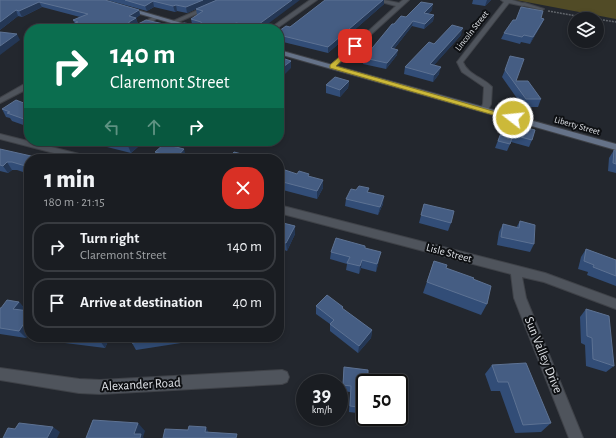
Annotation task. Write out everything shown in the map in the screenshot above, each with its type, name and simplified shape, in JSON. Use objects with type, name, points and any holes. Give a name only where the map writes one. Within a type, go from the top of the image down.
[{"type":"main road","points":[[119,6],[181,24]]},
{"type":"main road","name":"Liberty Street","points":[[284,53],[616,147]]},
{"type":"street","points":[[174,22],[225,0]]},
{"type":"street","points":[[279,24],[314,0]]},
{"type":"street","points":[[377,0],[400,5]]},
{"type":"street","points":[[332,67],[406,0]]},
{"type":"street","points":[[505,0],[523,4]]},
{"type":"street","name":"Lincoln Street","points":[[484,110],[487,104],[488,87],[465,72],[461,67],[460,62],[505,0]]},
{"type":"street","points":[[144,24],[157,17]]},
{"type":"street","points":[[0,101],[24,88]]},
{"type":"street","points":[[0,136],[24,142]]},
{"type":"street","points":[[38,146],[69,154]]},
{"type":"street","name":"Lisle Street","points":[[284,210],[516,270],[557,282],[616,304]]},
{"type":"street","name":"Sun Valley Drive","points":[[516,270],[517,286],[520,298],[576,438]]},
{"type":"street","name":"Alexander Road","points":[[0,374],[79,386],[100,387],[282,377]]},
{"type":"lane","points":[[523,4],[542,9]]},
{"type":"path","points":[[542,9],[568,14]]},
{"type":"path","points":[[604,21],[616,22]]},
{"type":"shaded area","points":[[516,0],[616,0],[616,19],[604,17],[604,12],[579,12]]},
{"type":"building","points":[[0,0],[105,0],[139,10],[129,16],[136,18],[129,22],[129,24],[79,24],[75,23],[78,22],[73,20],[88,14],[39,2],[19,11],[16,10],[0,22]]},
{"type":"building","points":[[125,0],[203,0],[186,7],[176,5],[173,6],[153,1],[145,6]]},
{"type":"building","points":[[217,0],[292,0],[259,24],[202,24],[201,22],[191,19],[203,11],[196,9]]},
{"type":"building","points":[[325,0],[383,0],[328,47],[284,36],[284,27],[286,26],[290,27]]},
{"type":"building","points":[[421,2],[433,4],[424,13],[434,15],[425,24],[413,21],[391,48],[398,50],[387,63],[364,58],[392,24],[394,24],[401,16],[406,17]]},
{"type":"building","points":[[521,7],[543,11],[541,18],[544,19],[533,37],[524,35],[522,37],[504,33],[513,20],[516,20]]},
{"type":"building","points":[[146,20],[164,24],[138,24]]},
{"type":"building","points":[[452,25],[463,28],[430,64],[441,67],[434,75],[405,67],[429,42],[434,44]]},
{"type":"building","points":[[0,32],[17,34],[0,46]]},
{"type":"building","points":[[510,56],[524,59],[516,81],[528,81],[541,99],[526,99],[505,70]]},
{"type":"building","points":[[284,59],[291,61],[284,66]]},
{"type":"building","points":[[335,77],[349,81],[340,90],[326,85]]},
{"type":"building","points":[[16,100],[24,103],[24,119],[7,113],[10,112],[2,109]]},
{"type":"building","points":[[505,122],[535,130],[532,140],[513,135],[510,144],[498,141]]},
{"type":"building","points":[[162,146],[172,146],[184,149],[180,154],[162,154],[155,152]]},
{"type":"building","points":[[0,149],[24,155],[24,166],[12,162],[7,162],[3,166],[0,165]]},
{"type":"building","points":[[614,150],[616,151],[616,164],[613,163]]},
{"type":"building","points":[[285,170],[297,174],[299,171],[309,174],[308,176],[323,180],[317,191],[284,182]]},
{"type":"building","points":[[359,186],[369,188],[367,192],[384,196],[380,207],[346,199],[351,189],[356,190]]},
{"type":"building","points":[[424,204],[454,211],[451,223],[421,215]]},
{"type":"building","points":[[520,221],[535,225],[534,244],[501,237],[503,224],[519,228]]},
{"type":"building","points":[[284,223],[295,226],[286,243],[284,242]]},
{"type":"building","points":[[336,238],[381,252],[377,264],[362,260],[360,266],[347,263],[350,257],[331,252]]},
{"type":"building","points":[[586,249],[616,260],[616,276],[593,267],[594,265],[584,261]]},
{"type":"building","points":[[434,261],[447,265],[446,268],[491,286],[487,304],[427,282]]},
{"type":"building","points":[[327,295],[372,330],[359,346],[330,324],[334,320],[316,306]]},
{"type":"building","points":[[7,300],[19,302],[13,309],[24,310],[24,324],[19,331],[0,328],[1,308]]},
{"type":"building","points":[[586,309],[609,316],[614,366],[593,359],[592,338],[587,336]]},
{"type":"building","points":[[526,363],[551,423],[523,425],[508,382],[498,382],[492,365]]},
{"type":"building","points":[[344,367],[368,370],[368,374],[356,374],[356,407],[350,406],[351,386],[348,386],[348,374],[344,374]]},
{"type":"building","points":[[93,420],[138,423],[134,434],[141,434],[140,438],[86,438]]},
{"type":"building","points":[[19,423],[53,427],[47,438],[3,438],[8,428],[15,429]]},
{"type":"building","points":[[189,426],[206,427],[205,432],[237,434],[236,438],[163,438],[165,429],[188,430]]},
{"type":"route","points":[[355,46],[332,67],[513,118]]}]
